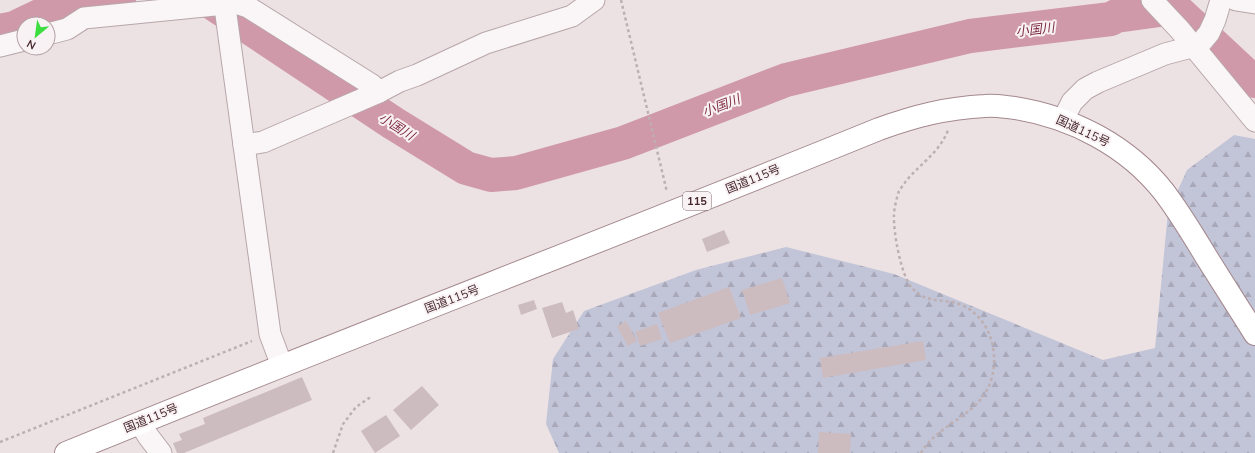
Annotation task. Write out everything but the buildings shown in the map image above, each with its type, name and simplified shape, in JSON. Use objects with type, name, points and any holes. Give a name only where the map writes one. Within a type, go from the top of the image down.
[{"type":"highway","name":"国道115号","points":[[66,453],[879,128],[919,115],[951,108],[986,106],[1026,110],[1063,120],[1114,146],[1140,166],[1163,191],[1183,219],[1255,334]]},
{"type":"street","points":[[244,145],[263,142],[380,92],[400,81],[417,75],[486,43],[572,16],[594,0]]},
{"type":"street","points":[[1152,0],[1194,46],[1255,121]]},
{"type":"street","points":[[1063,120],[1072,102],[1085,89],[1098,82],[1165,54],[1200,45],[1209,33],[1221,0]]},
{"type":"street","points":[[1236,0],[1255,3]]},
{"type":"street","points":[[56,32],[67,29],[84,18],[224,2],[239,4],[248,7],[380,92]]},
{"type":"street","points":[[224,2],[270,334],[282,366]]},
{"type":"street","points":[[0,46],[16,42]]},
{"type":"street","points":[[140,423],[161,453]]},
{"type":"path","points":[[621,0],[672,212]]},
{"type":"path","points":[[921,453],[938,433],[966,414],[984,395],[990,384],[994,370],[992,342],[987,329],[980,318],[974,312],[960,304],[934,301],[920,295],[911,286],[901,263],[896,239],[894,214],[899,191],[912,174],[945,140],[950,126],[951,108]]},
{"type":"path","points":[[0,442],[270,334]]},
{"type":"path","points":[[333,453],[343,424],[356,407],[372,396]]},
{"type":"green space","points":[[1234,135],[1255,139],[1255,453],[559,453],[546,424],[553,359],[584,311],[696,270],[786,247],[894,274],[1103,360],[1155,348],[1168,212],[1187,170]]},
{"type":"waterway","name":"小国川","points":[[0,31],[14,28],[52,10],[74,8],[89,3],[119,0]]},
{"type":"waterway","name":"小国川","points":[[208,0],[393,123],[466,168],[491,175],[516,173],[623,143],[786,80],[970,36],[1111,19],[1116,16],[1174,8],[1246,75],[1255,81]]},
{"type":"waterway","points":[[1174,8],[1182,0]]}]
